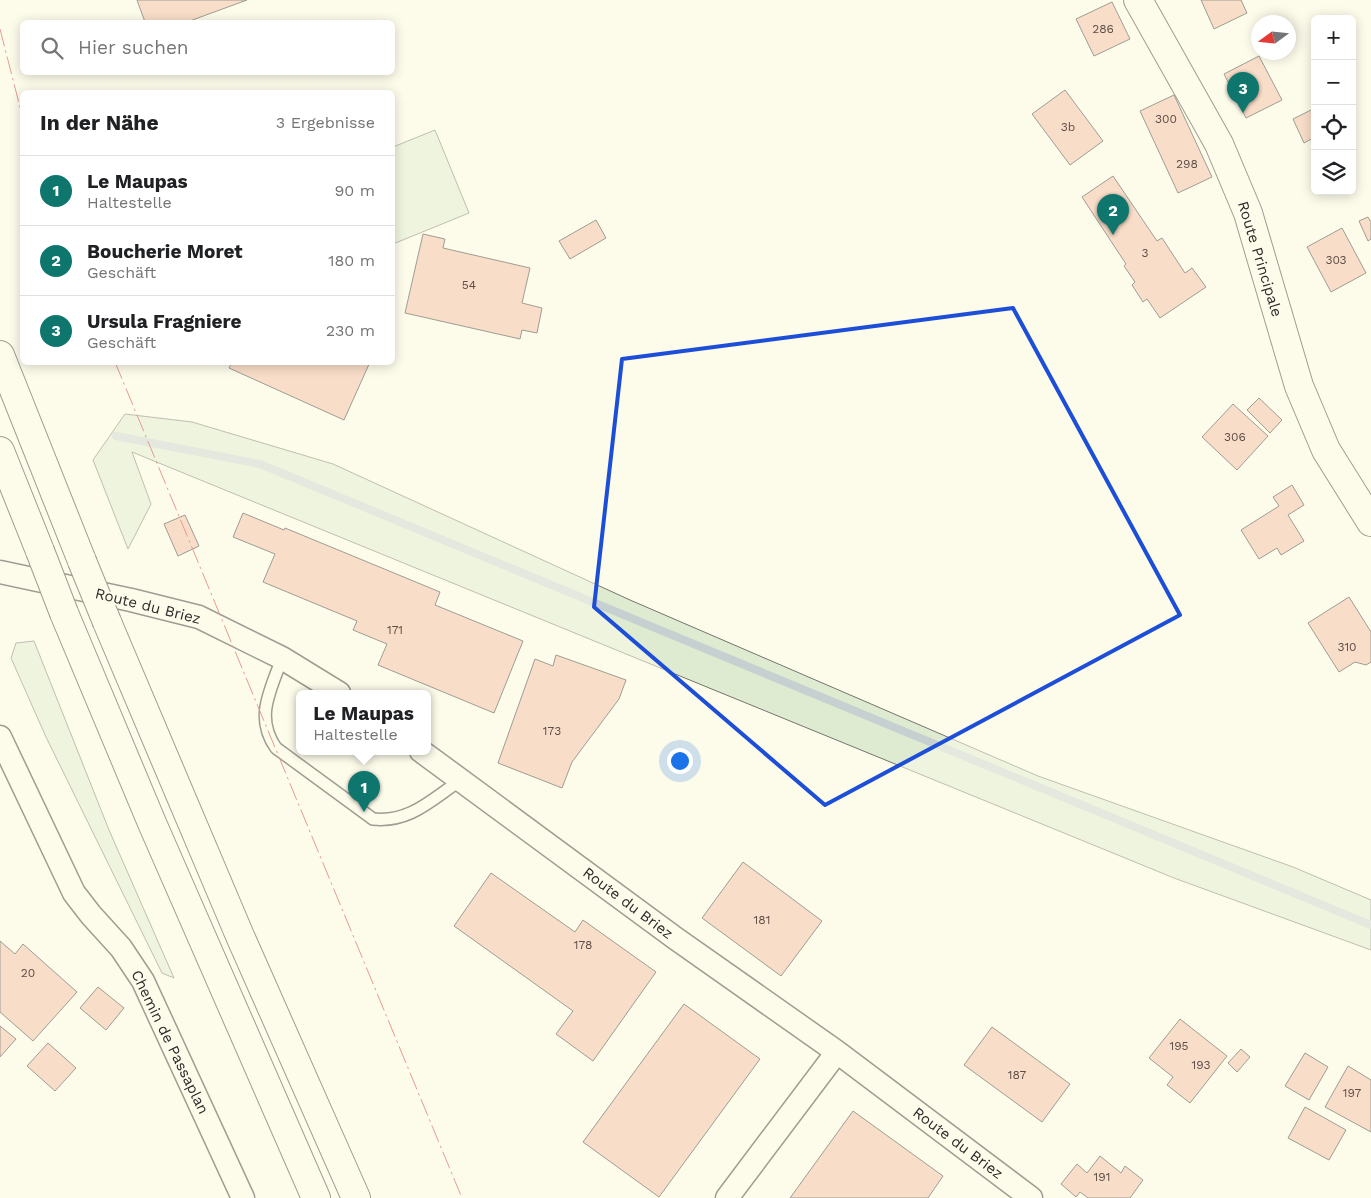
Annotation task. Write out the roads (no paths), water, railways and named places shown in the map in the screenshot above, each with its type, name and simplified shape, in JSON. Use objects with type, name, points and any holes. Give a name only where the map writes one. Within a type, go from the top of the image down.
[{"type":"main road","name":"Route Principale","points":[[1138,0],[1219,144],[1248,213],[1298,386],[1326,450],[1371,522]]},
{"type":"main road","points":[[0,355],[107,622],[236,927],[356,1198]]},
{"type":"main road","points":[[0,451],[64,613],[152,823],[316,1198]]},
{"type":"street","name":"Route du Briez","points":[[0,572],[131,600],[199,617],[282,658],[334,690]]},
{"type":"street","name":"Chemin de Passaplan","points":[[0,737],[74,893],[121,948],[143,980],[244,1198]]},
{"type":"street","name":"Route du Briez","points":[[427,755],[675,938],[837,1052],[1031,1198]]},
{"type":"street","points":[[727,1198],[837,1052]]},
{"type":"lane","points":[[282,658],[264,714],[266,731],[270,740],[276,748],[374,818],[386,820],[406,816],[461,780]]},
{"type":"waterway","points":[[116,436],[260,464],[1371,925]]},
{"type":"place","name":"Ursula Fragniere","points":[[1243,113]]},
{"type":"place","name":"Boucherie Moret","points":[[1113,235]]},
{"type":"place","name":"Le Maupas","points":[[364,812]]}]
